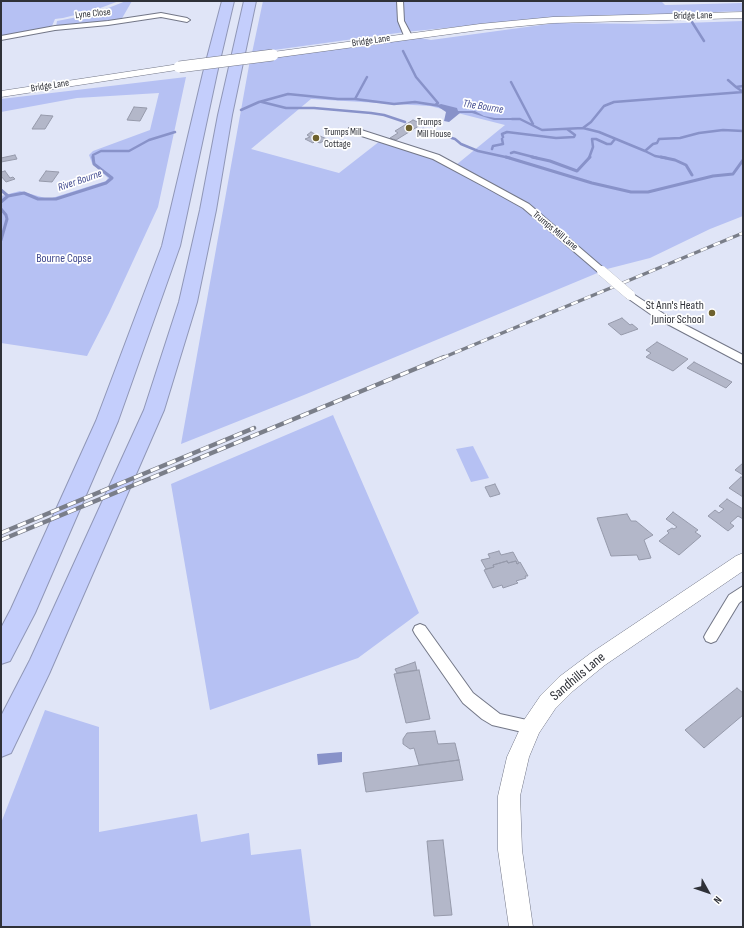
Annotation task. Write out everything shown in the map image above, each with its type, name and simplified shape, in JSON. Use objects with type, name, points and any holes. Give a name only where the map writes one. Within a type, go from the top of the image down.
[{"type":"highway","points":[[1,653],[22,613],[106,421],[171,246],[210,73],[228,1]]},
{"type":"highway","points":[[1,744],[43,659],[154,410],[188,302],[208,210],[225,115],[250,1]]},
{"type":"street","points":[[400,1],[401,21],[408,36]]},
{"type":"street","name":"Lyne Close","points":[[1,38],[55,28],[108,23],[161,15],[186,20]]},
{"type":"street","name":"Bridge Lane","points":[[1,94],[180,67],[480,27],[553,20],[743,15]]},
{"type":"street","name":"Trumps Mill Lane","points":[[352,130],[436,157],[526,206],[630,295],[660,316],[717,348],[743,360]]},
{"type":"street","name":"Sandhills Lane","points":[[521,927],[510,850],[509,796],[518,756],[531,727],[548,702],[566,684],[646,626],[709,586],[743,561]]},
{"type":"street","points":[[711,637],[734,599],[743,592]]},
{"type":"street","points":[[420,630],[468,698],[487,714],[497,720],[531,727]]},
{"type":"green space","points":[[1,1],[119,1],[95,10],[55,19],[52,26],[1,37]]},
{"type":"green space","points":[[126,1],[132,1],[121,20],[56,27],[57,21],[93,14]]},
{"type":"green space","points":[[263,1],[661,1],[665,5],[743,3],[743,11],[549,18],[405,32],[252,53]]},
{"type":"green space","points":[[743,21],[743,216],[710,229],[650,258],[607,269],[304,395],[181,444],[250,60],[416,37],[431,40],[556,23],[654,24]],"holes":[[[311,99],[430,106],[505,125],[456,165],[380,141],[339,173],[251,149]]]},
{"type":"green space","name":"Bourne Copse","points":[[186,77],[158,207],[109,313],[87,356],[1,343],[1,196],[20,191],[45,198],[52,198],[106,181],[108,178],[92,163],[89,155],[93,151],[150,130],[159,93],[77,98],[1,112],[1,99]]},
{"type":"green space","points":[[333,415],[419,613],[358,658],[210,710],[171,484]]},
{"type":"green space","points":[[473,446],[489,478],[471,482],[456,449]]},
{"type":"green space","points":[[45,710],[99,727],[99,832],[197,814],[201,842],[249,833],[251,855],[301,849],[311,927],[1,927],[1,823]]},
{"type":"shaded area","points":[[441,104],[457,108],[458,111],[475,111],[484,116],[495,118],[515,118],[517,120],[494,120],[472,113],[460,113],[449,122],[444,121],[446,112],[437,106]]},
{"type":"shaded area","points":[[342,752],[342,762],[318,765],[317,754]]},
{"type":"building","points":[[134,107],[147,108],[140,121],[127,120]]},
{"type":"building","points":[[41,115],[53,116],[45,129],[32,129]]},
{"type":"building","name":"Trumps Mill House","points":[[413,120],[422,124],[396,140],[390,138],[398,133],[395,131]]},
{"type":"building","name":"Trumps Mill Cottage","points":[[311,132],[327,139],[320,143],[315,141],[313,143],[305,139],[310,137],[307,135]]},
{"type":"building","points":[[15,155],[17,159],[1,162],[1,158]]},
{"type":"building","points":[[5,171],[10,178],[13,177],[15,179],[6,182],[1,176],[1,172]]},
{"type":"building","points":[[46,171],[59,172],[52,182],[39,181]]},
{"type":"building","points":[[622,318],[630,325],[632,324],[638,329],[621,335],[608,324]]},
{"type":"building","points":[[657,342],[688,359],[673,371],[646,357],[651,353],[646,350]]},
{"type":"building","points":[[694,362],[732,382],[726,388],[687,368]]},
{"type":"building","points":[[743,463],[743,475],[735,470]]},
{"type":"building","points":[[741,477],[743,478],[743,497],[729,488]]},
{"type":"building","points":[[495,484],[500,494],[490,497],[485,487]]},
{"type":"building","points":[[727,499],[743,509],[743,519],[738,516],[730,523],[734,526],[728,531],[708,516],[715,510],[719,513],[724,509],[719,506]]},
{"type":"building","points":[[673,512],[698,530],[695,532],[701,536],[679,555],[659,541],[669,533],[667,531],[677,527],[666,519]]},
{"type":"building","points":[[627,514],[631,521],[636,521],[653,535],[644,540],[651,558],[639,560],[637,555],[611,556],[597,518]]},
{"type":"building","points":[[499,551],[501,555],[513,552],[519,563],[517,564],[516,561],[508,563],[507,561],[493,565],[494,567],[486,569],[481,560],[490,558],[488,554]]},
{"type":"building","points":[[507,561],[508,563],[516,561],[517,564],[520,562],[528,576],[516,581],[518,583],[503,588],[502,585],[493,588],[484,570],[494,567],[493,565]]},
{"type":"building","points":[[415,662],[417,670],[397,673],[395,669]]},
{"type":"building","points":[[419,670],[430,719],[406,723],[394,674]]},
{"type":"building","points":[[737,688],[743,693],[743,715],[704,748],[685,730]]},
{"type":"building","points":[[435,731],[438,744],[455,743],[459,760],[419,765],[414,748],[410,749],[403,744],[403,739],[407,733]]},
{"type":"building","points":[[459,760],[463,780],[366,792],[363,773]]},
{"type":"building","points":[[443,840],[452,915],[434,916],[427,841]]},
{"type":"waterway","points":[[692,22],[704,41]]},
{"type":"waterway","points":[[403,51],[416,77],[438,103],[435,105]]},
{"type":"waterway","points":[[355,99],[367,77]]},
{"type":"waterway","points":[[728,80],[736,87]]},
{"type":"waterway","points":[[511,82],[533,124]]},
{"type":"waterway","points":[[736,87],[743,86]]},
{"type":"waterway","name":"The Bourne","points":[[583,128],[591,122],[604,106],[614,102],[743,92],[736,87]]},
{"type":"waterway","name":"The Bourne","points":[[241,110],[259,102],[288,94],[338,99],[355,99]]},
{"type":"waterway","name":"The Bourne","points":[[355,99],[394,104],[415,102],[441,106]]},
{"type":"waterway","name":"The Bourne","points":[[262,102],[286,108],[314,108],[371,113],[384,115],[405,122]]},
{"type":"waterway","name":"The Bourne","points":[[512,119],[520,119],[542,130],[583,128]]},
{"type":"waterway","points":[[583,128],[599,132],[645,151]]},
{"type":"waterway","name":"The Bourne","points":[[423,129],[455,139],[461,144],[478,151],[507,157]]},
{"type":"waterway","points":[[503,137],[502,134],[507,132],[556,138],[574,137],[575,135],[567,129]]},
{"type":"waterway","points":[[645,151],[653,144],[657,143],[659,139],[680,138],[699,133],[723,130],[743,131]]},
{"type":"waterway","name":"River Bourne","points":[[93,157],[93,155],[101,151],[129,151],[149,140],[175,132]]},
{"type":"waterway","points":[[492,149],[493,146],[503,144],[502,139]]},
{"type":"waterway","points":[[589,158],[593,147],[592,139],[596,139],[607,144],[611,144],[615,139]]},
{"type":"waterway","points":[[645,151],[655,156],[664,158]]},
{"type":"waterway","points":[[511,153],[514,152],[537,158]]},
{"type":"waterway","name":"River Bourne","points":[[8,196],[24,193],[38,199],[56,199],[106,183],[112,178],[94,164],[93,157]]},
{"type":"waterway","name":"The Bourne","points":[[507,157],[592,183],[631,192],[648,192],[713,176],[733,174],[743,160]]},
{"type":"waterway","points":[[532,157],[550,161],[577,171],[590,157]]},
{"type":"waterway","points":[[664,158],[675,160],[686,165],[692,175]]},
{"type":"waterway","points":[[1,190],[8,196]]},
{"type":"waterway","name":"The Bourne","points":[[1,202],[8,196]]},
{"type":"waterway","name":"The Bourne","points":[[1,209],[6,215],[7,219],[1,240]]},
{"type":"railway","points":[[442,358],[743,233]]},
{"type":"railway","points":[[1,540],[444,357]]},
{"type":"railway","points":[[1,533],[254,428]]},
{"type":"place","name":"Trumps Mill House","points":[[409,128]]},
{"type":"place","name":"Trumps Mill Cottage","points":[[316,138]]},
{"type":"place","name":"St Ann's Heath Junior School","points":[[712,313]]}]
